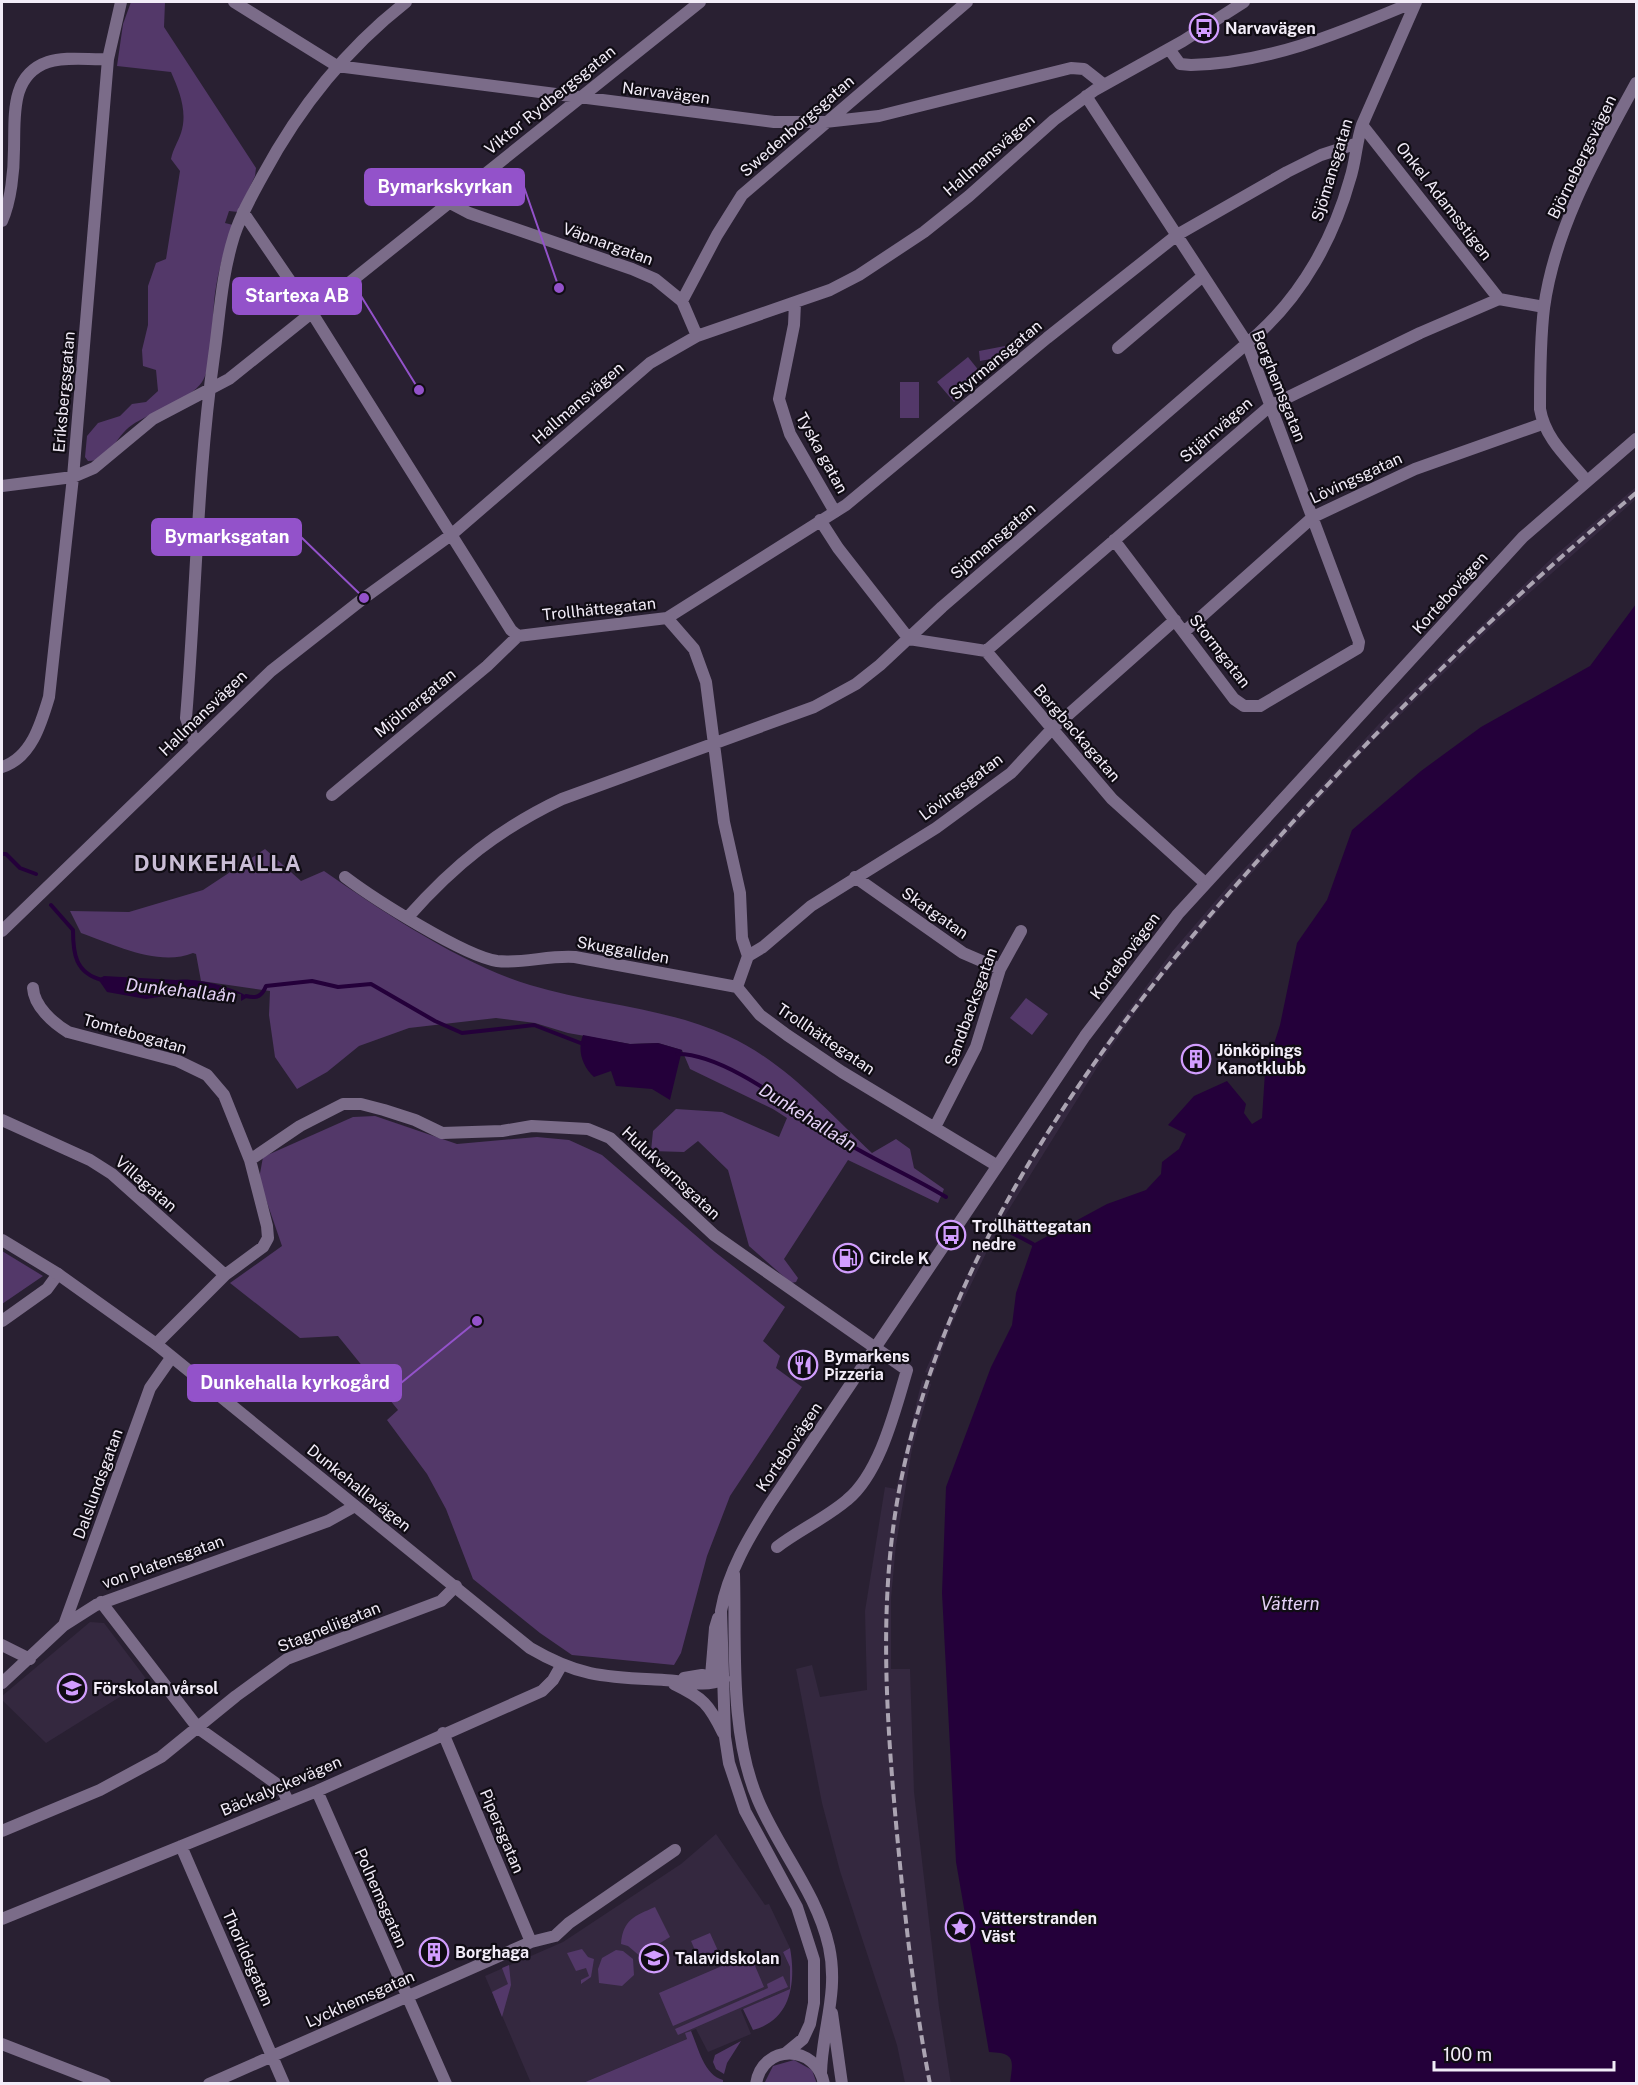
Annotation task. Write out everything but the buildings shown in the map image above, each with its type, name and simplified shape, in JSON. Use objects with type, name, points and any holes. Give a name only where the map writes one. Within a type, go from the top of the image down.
[{"type":"street","name":"Eriksbergsgatan","points":[[2,767],[11,764],[26,750],[40,727],[49,697],[73,477],[108,59],[121,2]]},
{"type":"street","name":"Narvavägen","points":[[234,2],[337,66],[578,99],[763,121],[825,122],[879,116],[1071,68],[1083,69],[1103,84]]},
{"type":"street","points":[[195,744],[186,718],[209,390],[221,281],[243,212],[294,122],[337,66],[406,2]]},
{"type":"street","name":"Viktor Rydbergsgatan","points":[[2,486],[73,477],[94,468],[153,419],[229,379],[700,2]]},
{"type":"street","name":"Swedenborgsgatan","points":[[682,301],[717,235],[742,195],[967,2]]},
{"type":"street","name":"Hallmansvägen","points":[[2,932],[271,671],[364,598],[451,536],[643,368],[697,336],[795,303],[860,274],[924,232],[1086,96],[1103,84],[1169,49],[1244,2]]},
{"type":"street","points":[[1169,49],[1180,64],[1191,65],[1267,56],[1336,35],[1415,2]]},
{"type":"street","name":"Sjömansgatan","points":[[408,917],[450,872],[479,847],[527,816],[562,799],[814,707],[837,695],[880,665],[942,607],[1274,320],[1321,253],[1336,221],[1351,178],[1355,144],[1415,2]]},
{"type":"street","points":[[2,221],[10,184],[14,151],[14,105],[19,88],[34,69],[50,61],[108,59]]},
{"type":"street","name":"Björnebergsvägen","points":[[1542,424],[1540,409],[1544,307],[1551,271],[1565,229],[1594,162],[1636,83]]},
{"type":"street","name":"Berghemsgatan","points":[[1086,96],[1247,343],[1359,642],[1358,648]]},
{"type":"street","name":"Onkel Adamsstigen","points":[[1362,125],[1499,299]]},
{"type":"street","name":"Styrmansgatan","points":[[667,618],[835,512],[1177,236],[1287,171],[1332,150],[1355,144]]},
{"type":"street","name":"Väpnargatan","points":[[450,203],[469,213],[632,269],[655,279],[682,301]]},
{"type":"street","points":[[243,212],[312,313],[501,616],[518,636]]},
{"type":"street","points":[[1118,348],[1203,276]]},
{"type":"street","points":[[1499,299],[1544,307]]},
{"type":"street","name":"Stjärnvägen","points":[[986,651],[1270,406],[1420,333],[1499,299]]},
{"type":"street","points":[[682,301],[697,336]]},
{"type":"street","name":"Tyska gatan","points":[[795,303],[794,325],[779,399],[790,434],[835,512]]},
{"type":"street","points":[[1542,424],[1586,480]]},
{"type":"street","name":"Lövingsgatan","points":[[1184,632],[1312,517],[1415,469],[1542,424]]},
{"type":"street","name":"Kortebovägen","points":[[756,2084],[766,2062],[786,2053],[802,2039],[810,2024],[814,2003],[814,1960],[797,1907],[753,1827],[729,1763],[725,1737],[721,1611],[724,1591],[734,1569],[770,1504],[996,1165],[1085,1036],[1205,883],[1524,537],[1586,480],[1636,439]]},
{"type":"street","points":[[820,520],[838,548],[909,639],[986,651]]},
{"type":"street","name":"Stormgatan","points":[[1114,540],[1234,699],[1251,708],[1260,706],[1358,648]]},
{"type":"street","name":"Trollhättegatan","points":[[518,636],[667,618],[686,638],[702,665],[724,822],[740,893],[742,938],[748,956]]},
{"type":"street","name":"Lövingsgatan","points":[[748,956],[763,947],[811,906],[976,800],[1011,773],[1051,730],[1175,620]]},
{"type":"street","name":"Mjölnargatan","points":[[332,795],[487,666],[518,636]]},
{"type":"street","name":"Bergbackagatan","points":[[986,651],[1112,799],[1205,883]]},
{"type":"street","name":"Skuggaliden","points":[[345,877],[408,917],[482,958],[518,962],[559,956],[575,957],[737,987]]},
{"type":"street","name":"Skatgatan","points":[[855,878],[963,953],[1000,969]]},
{"type":"street","name":"Sandbacksgatan","points":[[935,1127],[976,1047],[1000,969],[1021,931]]},
{"type":"street","points":[[737,987],[748,956]]},
{"type":"street","name":"Trollhättegatan","points":[[737,987],[760,1015],[787,1035],[842,1072],[996,1165]]},
{"type":"street","name":"Tomtebogatan","points":[[33,988],[33,997],[41,1008],[56,1025],[68,1032],[178,1061],[207,1075],[224,1095],[250,1160],[268,1238],[256,1254],[225,1275],[156,1344]]},
{"type":"street","name":"Hulukvarnsgatan","points":[[250,1160],[300,1126],[343,1104],[361,1104],[384,1110],[415,1120],[442,1133],[502,1131],[532,1126],[588,1129],[610,1138],[714,1235],[907,1370],[880,1450],[864,1482],[848,1500],[777,1547]]},
{"type":"street","name":"Villagatan","points":[[2,1120],[90,1160],[112,1174],[225,1275]]},
{"type":"street","name":"Dunkehallavägen","points":[[2,1240],[58,1274],[156,1344],[530,1648],[561,1666],[599,1676],[711,1684],[724,1680]]},
{"type":"street","points":[[2,1322],[36,1298],[58,1274]]},
{"type":"street","name":"Dalslundsgatan","points":[[63,1626],[150,1388],[171,1358]]},
{"type":"street","name":"von Platensgatan","points":[[2,1683],[63,1626],[101,1602],[328,1521],[355,1506]]},
{"type":"street","name":"Kortebovägen","points":[[734,1569],[724,1680],[758,1799],[804,1884],[824,1929],[832,1963],[832,2009],[822,2048],[823,2078]]},
{"type":"street","name":"Stagneliigatan","points":[[2,1831],[100,1790],[161,1757],[236,1696],[287,1659],[441,1601],[456,1586]]},
{"type":"street","points":[[101,1602],[198,1728],[281,1786],[288,1801]]},
{"type":"street","points":[[2,1645],[30,1659]]},
{"type":"street","name":"Bäckalyckevägen","points":[[2,1919],[317,1791],[443,1733],[542,1691],[553,1680],[561,1666]]},
{"type":"street","points":[[665,1680],[702,1698],[712,1709],[725,1737]]},
{"type":"street","name":"Pipersgatan","points":[[443,1733],[531,1942]]},
{"type":"street","name":"Polhemsgatan","points":[[317,1791],[446,2084]]},
{"type":"street","name":"Thorildsgatan","points":[[181,1846],[284,2084]]},
{"type":"street","name":"Lyckhemsgatan","points":[[209,2084],[531,1942],[555,1936],[569,1923],[675,1850]]},
{"type":"street","points":[[832,2009],[842,2084]]},
{"type":"street","points":[[2,2044],[105,2084]]},
{"type":"street","points":[[786,2053],[807,2057],[823,2078]]},
{"type":"shaded area","points":[[131,2],[165,2],[164,27],[256,168],[255,176],[238,212],[229,211],[225,223],[233,225],[217,279],[209,362],[202,382],[180,400],[132,425],[108,453],[96,460],[88,461],[85,457],[87,436],[98,423],[120,416],[132,404],[146,402],[158,391],[156,370],[143,366],[142,350],[148,325],[148,286],[156,263],[166,259],[180,171],[171,159],[181,133],[184,117],[180,94],[171,72],[117,66],[123,24]]},
{"type":"shaded area","points":[[1005,346],[1007,356],[980,361],[979,351]]},
{"type":"shaded area","points":[[968,357],[984,377],[954,402],[937,382]]},
{"type":"shaded area","points":[[900,382],[919,382],[919,418],[900,418]]},
{"type":"shaded area","points":[[1636,487],[1636,499],[1501,618],[1371,743],[1230,897],[1151,991],[1098,1066],[1001,1222],[952,1324],[933,1375],[925,1372],[973,1261],[1037,1145],[1119,1023],[1171,953],[1230,884],[1392,710],[1553,557]]},
{"type":"shaded area","points":[[265,849],[301,881],[324,871],[423,936],[504,976],[555,992],[680,1019],[704,1026],[749,1047],[787,1073],[872,1153],[896,1139],[910,1149],[914,1168],[944,1189],[938,1203],[848,1160],[784,1259],[798,1278],[796,1282],[791,1283],[749,1246],[728,1170],[698,1141],[684,1152],[651,1151],[653,1131],[676,1109],[722,1112],[779,1137],[787,1118],[690,1069],[682,1050],[658,1043],[630,1044],[568,1033],[535,1023],[496,1018],[409,1028],[359,1046],[327,1072],[297,1089],[275,1057],[269,1015],[270,991],[201,981],[196,954],[193,953],[180,957],[152,956],[81,933],[70,911],[129,912],[203,890]]},
{"type":"shaded area","points":[[1026,998],[1048,1014],[1032,1035],[1010,1018]]},
{"type":"shaded area","points":[[375,1116],[457,1144],[537,1137],[569,1140],[602,1155],[715,1252],[785,1307],[763,1341],[780,1356],[776,1368],[802,1387],[730,1496],[707,1556],[681,1653],[674,1665],[572,1655],[540,1633],[473,1579],[446,1509],[427,1474],[387,1420],[398,1410],[338,1336],[300,1338],[230,1283],[282,1246],[259,1179],[263,1157],[353,1117]]},
{"type":"shaded area","points":[[2,1251],[43,1276],[2,1304]]},
{"type":"shaded area","points":[[922,1380],[931,1384],[912,1449],[896,1545],[891,1598],[891,1669],[910,1669],[914,1792],[939,2007],[951,2084],[905,2083],[897,2045],[840,1871],[822,1803],[796,1669],[812,1665],[820,1697],[867,1690],[865,1611],[885,1487],[896,1489]]},
{"type":"shaded area","name":"Förskolan vårsol","points":[[90,1622],[104,1623],[147,1680],[46,1743],[2,1700],[2,1696]]},
{"type":"shaded area","name":"Talavidskolan","points":[[716,1834],[765,1905],[769,1904],[790,1948],[783,1952],[790,1967],[790,1989],[741,2010],[751,2034],[708,2052],[696,2029],[686,2033],[687,2039],[583,2083],[531,2083],[485,1976],[563,1942],[681,1864]]},
{"type":"shaded area","points":[[655,1907],[670,1937],[652,1948],[647,1956],[641,1957],[628,1946],[621,1944],[622,1936],[631,1920]]},
{"type":"shaded area","points":[[710,1933],[719,1953],[700,1962],[691,1941]]},
{"type":"shaded area","points":[[790,1948],[792,1973],[791,1986],[788,1998],[776,2018],[753,2030],[743,2009],[790,1989],[790,1967],[783,1952]]},
{"type":"shaded area","points":[[582,1949],[588,1957],[594,1959],[591,1977],[581,1984],[581,1980],[589,1976],[586,1968],[576,1971],[567,1953]]},
{"type":"shaded area","points":[[616,1950],[623,1951],[633,1959],[634,1975],[622,1986],[599,1983],[598,1969],[602,1958]]},
{"type":"shaded area","points":[[750,1954],[764,1987],[673,2026],[659,1993]]},
{"type":"shaded area","points":[[509,1965],[511,1985],[502,2017],[492,1992],[508,1984],[502,1968]]},
{"type":"shaded area","points":[[783,1976],[788,1987],[678,2035],[675,2029],[768,1988],[767,1984]]},
{"type":"shaded area","points":[[691,2031],[706,2067],[716,2077],[723,2080],[723,2083],[583,2083],[687,2039],[685,2033]]},
{"type":"shaded area","points":[[741,2041],[727,2063],[724,2074],[716,2069],[713,2062],[715,2055]]},
{"type":"shaded area","points":[[794,2060],[812,2070],[817,2084],[764,2084],[773,2066]]},
{"type":"water","name":"Vättern","points":[[1636,604],[1636,2083],[1010,2083],[1011,2059],[1004,2054],[989,2052],[956,1862],[942,1593],[946,1487],[991,1367],[1012,1325],[1016,1293],[1033,1244],[1107,1204],[1146,1190],[1161,1174],[1162,1162],[1179,1149],[1186,1134],[1168,1125],[1194,1096],[1227,1081],[1246,1104],[1244,1113],[1252,1124],[1262,1118],[1265,1072],[1280,1025],[1297,943],[1327,900],[1352,830],[1421,771],[1481,727],[1590,666]]},
{"type":"water","points":[[104,976],[203,981],[224,986],[248,997],[241,1001],[241,994],[223,993],[223,999],[165,996],[146,999],[107,992],[98,979]]},
{"type":"water","points":[[583,1035],[630,1044],[658,1043],[682,1050],[670,1100],[652,1089],[616,1086],[611,1071],[594,1077],[586,1068],[582,1058],[580,1046]]},
{"type":"waterway","name":"Dunkehallaån","points":[[2,854],[6,854],[20,868],[36,874]]},
{"type":"waterway","name":"Dunkehallaån","points":[[51,905],[73,930],[75,954],[81,967],[93,977],[102,980]]},
{"type":"waterway","name":"Dunkehallaån","points":[[246,996],[259,996],[266,986],[312,981],[338,987],[371,984],[435,1021],[462,1033],[534,1025],[583,1044]]},
{"type":"waterway","name":"Dunkehallaån","points":[[677,1054],[697,1056],[741,1075],[845,1142],[946,1197]]},
{"type":"waterway","name":"Dunkehallaån","points":[[1012,1233],[1033,1244]]},
{"type":"railway","points":[[930,2084],[910,1959],[897,1834],[887,1698],[887,1607],[895,1516],[903,1471],[930,1375],[966,1282],[1012,1193],[1065,1106],[1123,1024],[1186,944],[1251,868],[1394,716],[1553,564],[1636,493]]},
{"type":"place","name":"Narvavägen","points":[[1204,28]]},
{"type":"place","name":"Bymarkskyrkan","points":[[559,288]]},
{"type":"place","name":"Startexa AB","points":[[419,390]]},
{"type":"place","name":"Bymarksgatan","points":[[364,598]]},
{"type":"place","name":"Jönköpings Kanotklubb","points":[[1196,1059]]},
{"type":"place","name":"Trollhättegatan nedre","points":[[951,1235]]},
{"type":"place","name":"Circle K","points":[[848,1258]]},
{"type":"place","name":"Dunkehalla kyrkogård","points":[[477,1321]]},
{"type":"place","name":"Bymarkens Pizzeria","points":[[803,1365]]},
{"type":"place","name":"Förskolan vårsol","points":[[72,1688]]},
{"type":"place","name":"Vätterstranden Väst","points":[[960,1927]]},
{"type":"place","name":"Borghaga","points":[[434,1952]]},
{"type":"place","name":"Talavidskolan","points":[[654,1958]]},
{"type":"district","name":"DUNKEHALLA","points":[[218,863]]}]
